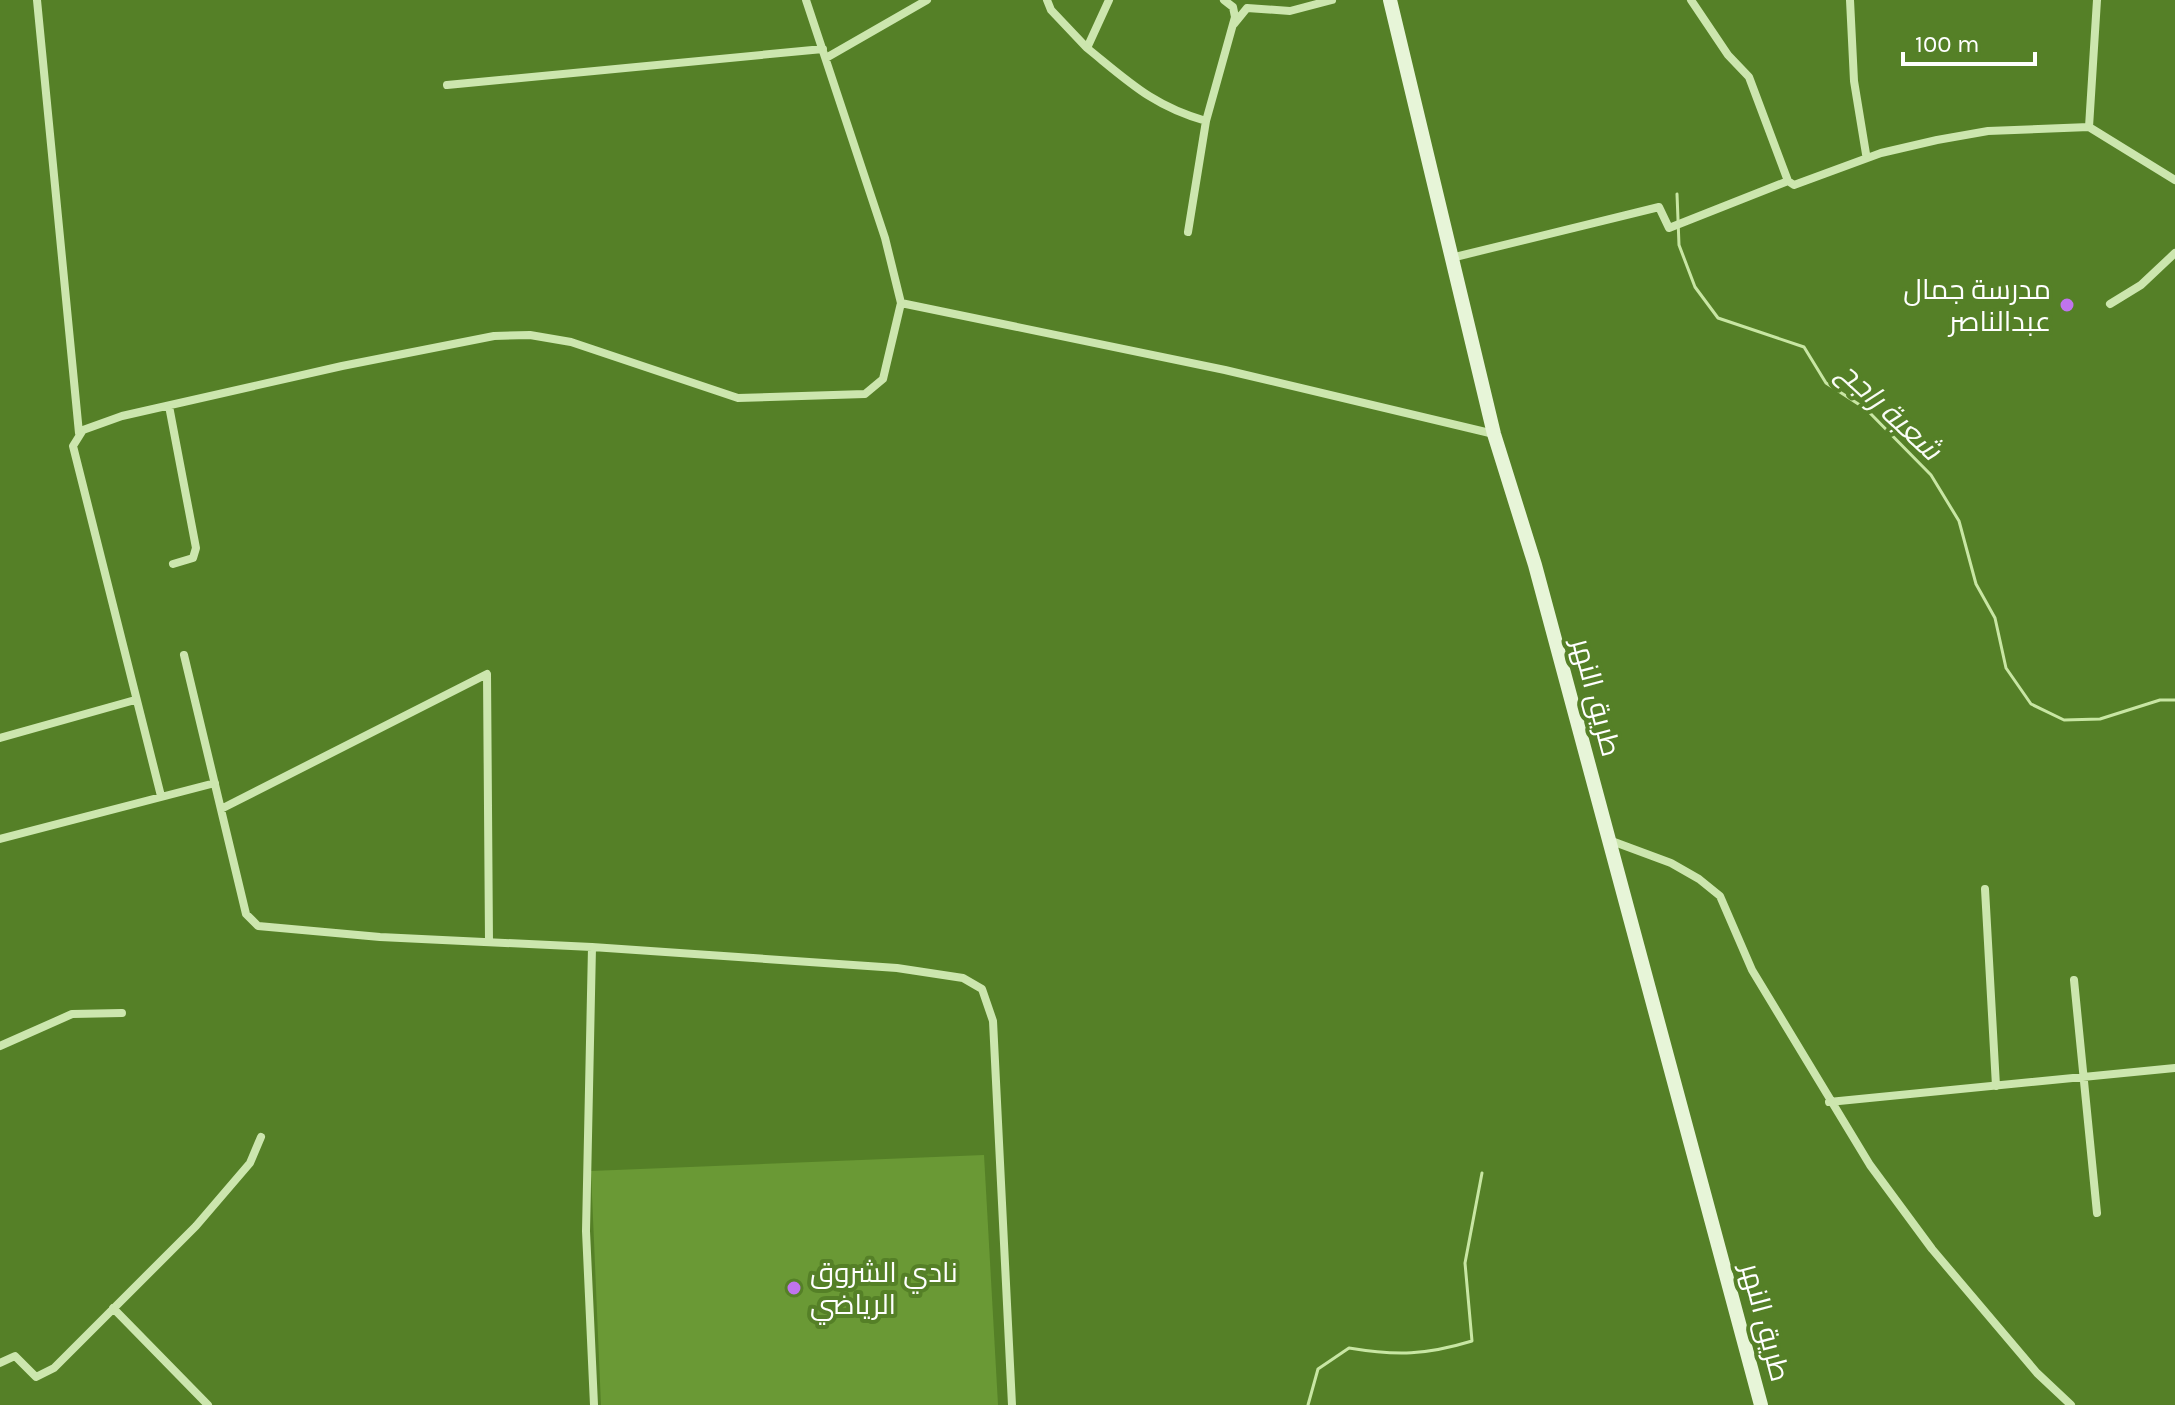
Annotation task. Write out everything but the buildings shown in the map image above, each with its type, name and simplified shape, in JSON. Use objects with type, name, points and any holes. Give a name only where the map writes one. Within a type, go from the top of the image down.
[{"type":"main road","name":"طريق النهر","points":[[1390,0],[1494,434],[1535,565],[1761,1405]]},
{"type":"street","points":[[37,0],[79,433],[73,446],[161,796]]},
{"type":"street","points":[[79,433],[122,416],[494,336],[530,335],[617,356],[738,398],[865,394],[883,379],[901,303],[885,238],[806,0]]},
{"type":"street","points":[[447,85],[825,53],[927,0]]},
{"type":"street","points":[[1047,0],[1051,10],[1087,48],[1152,100],[1174,112],[1206,121]]},
{"type":"street","points":[[1087,48],[1109,0]]},
{"type":"street","points":[[1188,232],[1206,121],[1233,25],[1235,11],[1224,0]]},
{"type":"street","points":[[1233,25],[1247,8],[1290,11],[1332,0]]},
{"type":"street","points":[[1691,0],[1728,55],[1749,77],[1788,181],[1794,185],[1881,153],[1937,140],[1988,131],[2089,127],[2175,180]]},
{"type":"street","points":[[1850,0],[1854,81],[1866,154]]},
{"type":"street","points":[[2089,127],[2097,0]]},
{"type":"street","points":[[1451,258],[1659,207],[1669,228],[1788,181]]},
{"type":"street","points":[[2110,304],[2141,285],[2175,253]]},
{"type":"street","points":[[901,303],[926,305],[1225,370],[1494,434]]},
{"type":"street","points":[[169,406],[196,548],[193,558],[173,564]]},
{"type":"street","points":[[184,655],[246,914],[258,926],[897,968],[963,978],[982,989],[993,1021],[1012,1405]]},
{"type":"street","points":[[221,809],[487,674],[489,942]]},
{"type":"street","points":[[0,738],[135,700]]},
{"type":"street","points":[[0,839],[215,783]]},
{"type":"street","points":[[1609,839],[1671,863],[1720,896],[1752,970],[1829,1102],[1870,1165],[1932,1249],[2037,1373],[2071,1405]]},
{"type":"street","points":[[1985,889],[1996,1086]]},
{"type":"street","points":[[592,947],[586,1231],[594,1405]]},
{"type":"street","points":[[2074,980],[2097,1213]]},
{"type":"street","points":[[0,1046],[72,1014],[122,1013]]},
{"type":"street","points":[[1829,1102],[2175,1068]]},
{"type":"street","points":[[0,1363],[15,1356],[31,1373],[45,1376],[240,1176],[250,1163],[261,1137]]},
{"type":"street","points":[[113,1308],[208,1405]]},
{"type":"green space","name":"نادي الشروق الرياضي","points":[[984,1155],[998,1405],[601,1405],[591,1171]]},
{"type":"waterway","name":"شعبة راجح","points":[[1677,194],[1679,245],[1695,287],[1718,318],[1804,347],[1826,383],[1866,409],[1931,475],[1959,521],[1976,584],[1995,618],[2006,668],[2031,704],[2064,720],[2100,719],[2160,700],[2175,700]]},
{"type":"waterway","points":[[1308,1405],[1318,1369],[1349,1348],[1411,1353],[1472,1341],[1465,1263],[1482,1173]]},
{"type":"place","name":"مدرسة جمال عبدالناصر","points":[[2067,305]]},
{"type":"place","name":"نادي الشروق الرياضي","points":[[794,1288]]}]
